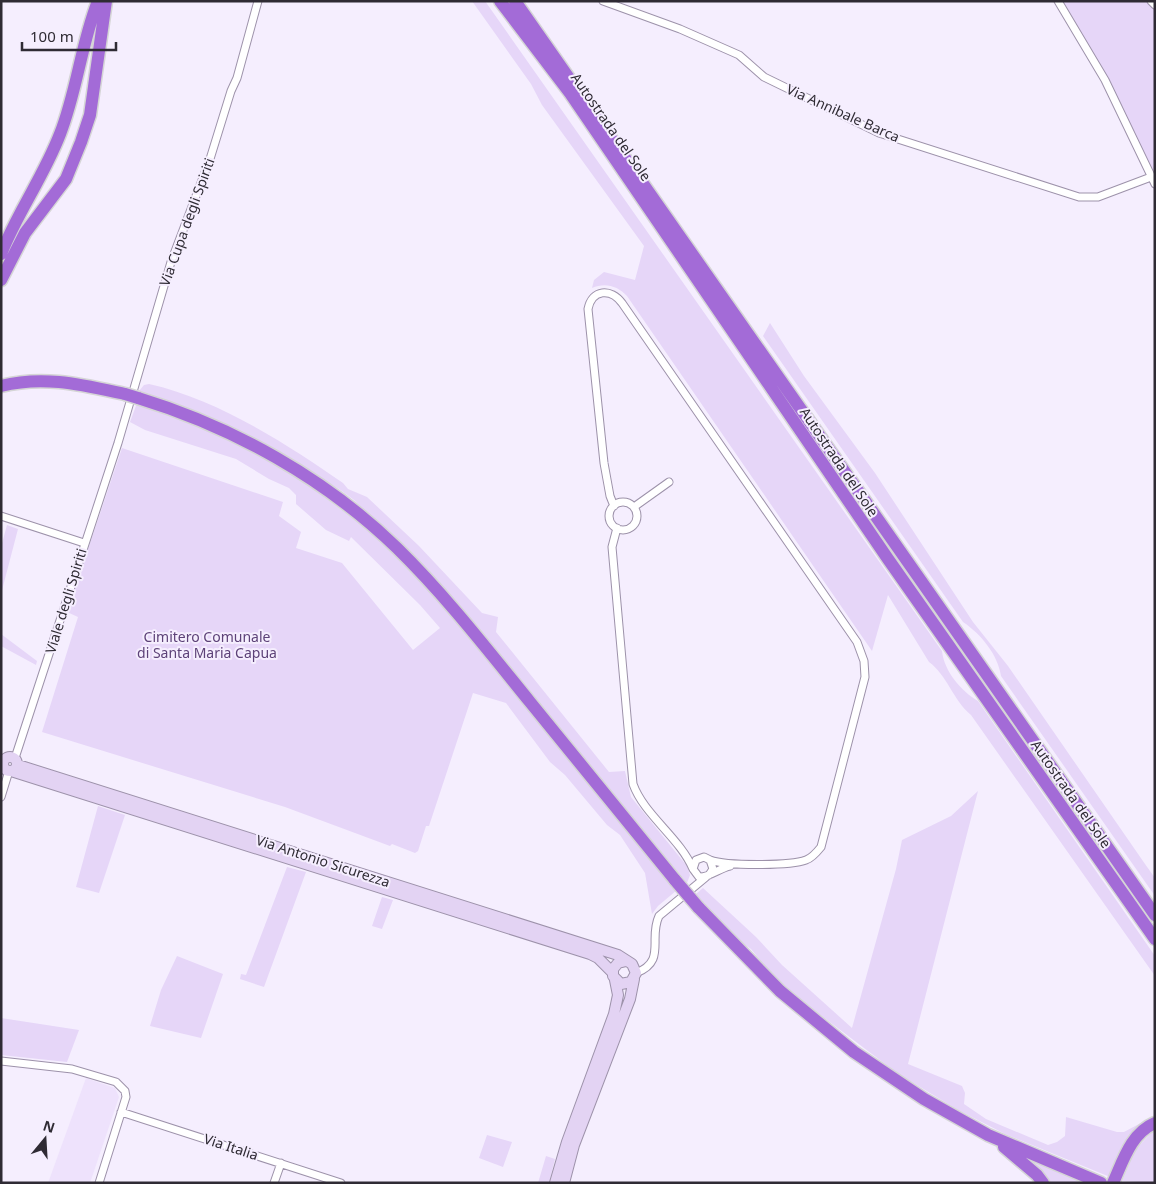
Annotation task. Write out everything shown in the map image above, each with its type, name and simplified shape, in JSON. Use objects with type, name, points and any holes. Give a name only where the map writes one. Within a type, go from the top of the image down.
[{"type":"highway","points":[[1,254],[7,239],[39,181],[61,133],[98,1]]},
{"type":"highway","points":[[1,280],[25,233],[66,179],[81,142],[90,115],[106,1]]},
{"type":"highway","name":"Autostrada del Sole","points":[[500,1],[570,93],[888,560],[1155,939]]},
{"type":"highway","name":"Autostrada del Sole","points":[[515,1],[1155,915]]},
{"type":"highway","points":[[1,386],[22,380],[50,380],[125,394],[205,422],[236,436],[305,475],[362,517],[397,548],[472,630],[698,907],[780,991],[833,1037],[854,1052],[924,1099],[988,1135],[1020,1158],[1043,1183]]},
{"type":"highway","points":[[1114,1183],[1133,1143],[1144,1129],[1155,1123]]},
{"type":"highway","points":[[988,1135],[1106,1183]]},
{"type":"street","name":"Via Cupa degli Spiriti","points":[[118,443],[171,262],[210,159],[231,91],[237,78],[258,1]]},
{"type":"street","name":"Via Annibale Barca","points":[[603,1],[664,22],[739,55],[764,77],[879,132],[1071,194],[1090,198],[1153,181]]},
{"type":"street","points":[[1058,1],[1105,80],[1153,181]]},
{"type":"street","points":[[1151,1],[1155,5]]},
{"type":"street","points":[[634,507],[637,516],[634,524],[626,530],[617,528],[610,517],[614,506],[610,496],[604,463],[588,309],[594,297],[603,292],[614,294],[622,303],[857,642],[864,661],[865,677],[821,847],[808,859],[801,861],[734,864],[692,856],[681,849]]},
{"type":"street","name":"Viale degli Spiriti","points":[[1,797],[8,765],[118,443]]},
{"type":"street","points":[[634,507],[669,482]]},
{"type":"street","points":[[614,506],[622,503],[634,507]]},
{"type":"street","points":[[1,516],[84,543]]},
{"type":"street","points":[[617,528],[612,547],[634,784],[640,798],[681,849],[693,871],[699,877],[708,876],[713,869],[710,860]]},
{"type":"street","name":"Via Antonio Sicurezza","points":[[8,765],[583,944],[618,956],[632,964],[635,976]]},
{"type":"street","name":"Via Antonio Sicurezza","points":[[8,765],[590,954],[598,958],[614,976]]},
{"type":"street","points":[[690,889],[694,862],[701,857]]},
{"type":"street","points":[[614,976],[624,984],[648,968],[654,959],[656,925],[659,916],[716,869],[734,864]]},
{"type":"street","points":[[555,1183],[567,1142],[614,1014],[618,995],[614,976],[615,965],[626,961]]},
{"type":"street","points":[[564,1183],[574,1145],[630,999],[635,976]]},
{"type":"street","points":[[1,1061],[72,1069],[116,1082],[125,1090],[126,1097],[99,1183]]},
{"type":"street","name":"Via Italia","points":[[121,1112],[342,1183]]},
{"type":"street","points":[[274,1183],[281,1163]]},
{"type":"shaded area","points":[[86,1078],[115,1088],[119,1097],[90,1183],[48,1183]]},
{"type":"green space","points":[[472,1],[485,1],[942,651],[946,666],[954,680],[965,692],[978,701],[1155,956],[1155,976],[971,715],[959,702],[941,674],[929,662],[888,595],[872,651],[627,296],[611,286],[602,285],[592,288],[594,280],[604,272],[635,280],[644,246],[542,105],[531,84]]},
{"type":"green space","points":[[1062,1],[1155,1],[1155,175],[1092,51]]},
{"type":"green space","points":[[770,323],[804,376],[875,473],[973,622],[1008,666],[1155,878],[1155,896],[1001,676],[996,660],[988,646],[963,622],[763,336]]},
{"type":"green space","points":[[149,384],[200,400],[250,424],[321,468],[343,483],[348,489],[367,497],[419,546],[482,613],[498,617],[496,632],[609,772],[625,771],[631,797],[687,866],[690,875],[687,883],[491,645],[354,500],[339,489],[225,424],[139,391],[144,385]]},
{"type":"green space","name":"Cimitero Comunale di Santa Maria Capua","points":[[137,403],[209,429],[289,471],[370,531],[425,583],[677,890],[658,906],[652,914],[645,873],[620,835],[607,825],[565,775],[550,762],[506,703],[473,693],[429,826],[426,826],[418,851],[415,853],[392,844],[390,846],[285,807],[42,732],[78,617],[67,612],[122,448],[283,502],[279,516],[301,532],[296,548],[342,563],[413,650],[440,628],[420,605],[351,537],[349,541],[326,530],[296,504],[296,495],[289,488],[269,479],[236,459],[145,430],[130,422]]},
{"type":"green space","points":[[7,525],[18,529],[1,594],[1,547]]},
{"type":"green space","points":[[1,634],[37,661],[36,665],[1,646]]},
{"type":"green space","points":[[978,791],[908,1064],[962,1086],[965,1093],[964,1104],[986,1119],[1048,1145],[1057,1142],[1065,1136],[1066,1117],[1117,1132],[1124,1132],[1152,1117],[1135,1130],[1110,1177],[1005,1134],[958,1110],[897,1073],[798,998],[770,972],[751,949],[735,938],[696,894],[703,888],[756,937],[782,965],[852,1028],[896,869],[902,840],[951,816]]},
{"type":"green space","points":[[98,806],[125,815],[99,893],[76,887]]},
{"type":"green space","points":[[287,867],[306,872],[264,987],[240,979],[241,974],[246,975]]},
{"type":"green space","points":[[382,897],[393,900],[382,929],[372,926]]},
{"type":"green space","points":[[177,956],[223,974],[201,1038],[150,1026],[161,990]]},
{"type":"green space","points":[[1,1018],[79,1030],[67,1062],[1,1055]]},
{"type":"green space","points":[[1155,1129],[1155,1183],[1122,1181],[1135,1150]]},
{"type":"green space","points":[[487,1135],[512,1142],[503,1167],[479,1158]]},
{"type":"green space","points":[[546,1156],[555,1159],[549,1183],[538,1183]]},
{"type":"green space","points":[[1034,1160],[1090,1183],[1049,1183],[1032,1162]]}]
